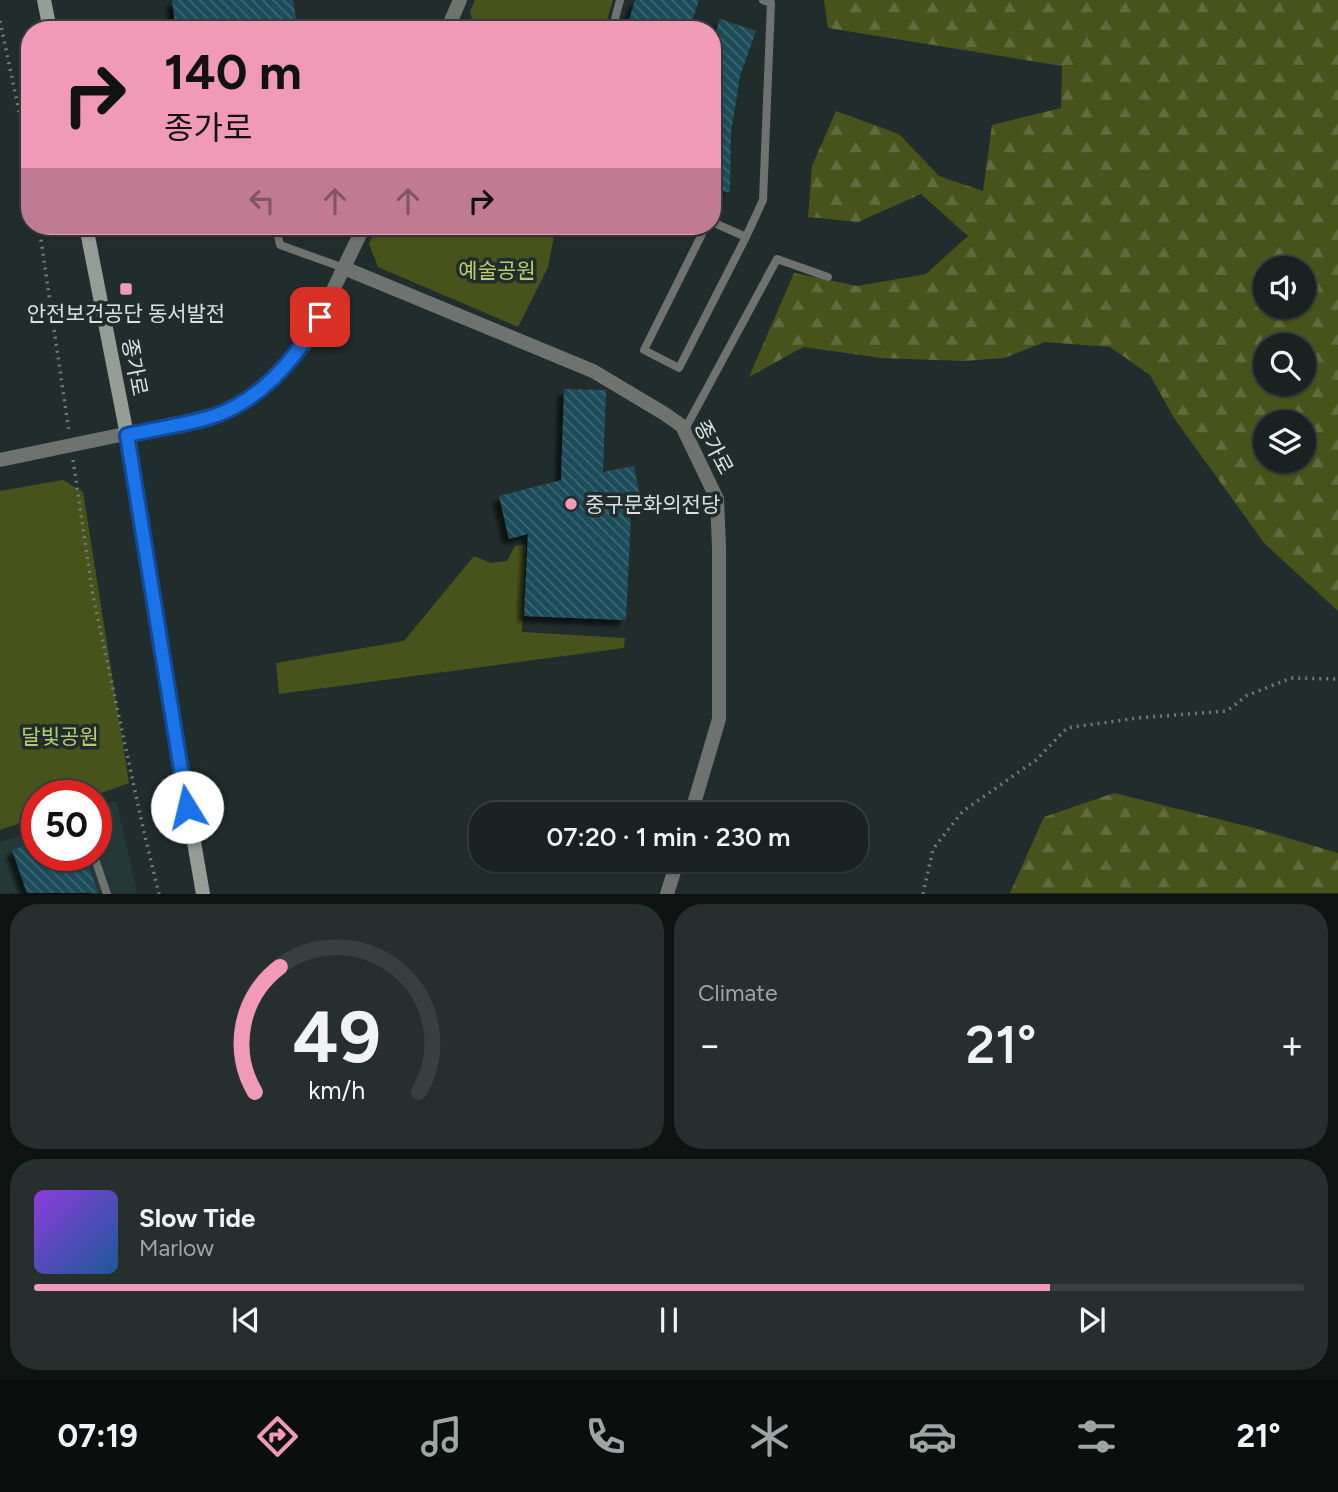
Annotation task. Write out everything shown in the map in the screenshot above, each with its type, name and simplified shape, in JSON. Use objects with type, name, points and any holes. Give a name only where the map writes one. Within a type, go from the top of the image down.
[{"type":"main road","points":[[44,0],[48,21]]},
{"type":"main road","name":"종가로","points":[[88,235],[127,435],[154,611],[203,894]]},
{"type":"street","points":[[451,21],[460,0]]},
{"type":"street","points":[[0,460],[212,416],[241,402],[264,385],[303,346],[360,235]]},
{"type":"street","name":"종가로","points":[[344,268],[593,371],[665,414],[684,431],[717,499],[719,547],[719,719],[695,802]]},
{"type":"street","points":[[667,894],[674,872]]},
{"type":"lane","points":[[614,21],[620,0]]},
{"type":"lane","points":[[702,235],[644,351],[679,368],[763,200],[771,3],[763,0]]},
{"type":"lane","points":[[721,226],[746,237]]},
{"type":"lane","points":[[277,235],[279,245],[344,268]]},
{"type":"lane","points":[[684,431],[778,260],[828,277]]},
{"type":"lane","points":[[99,871],[107,894]]},
{"type":"path","points":[[0,21],[21,120]]},
{"type":"path","points":[[40,235],[93,596],[159,894]]},
{"type":"path","points":[[923,894],[933,849],[963,811],[1036,760],[1066,729],[1137,718],[1227,711],[1246,696],[1291,678],[1338,678]]},
{"type":"shaded area","points":[[116,801],[137,893],[0,893],[0,842],[21,835],[21,871],[112,871],[112,802]]},
{"type":"green space","points":[[475,0],[613,0],[607,21],[472,21],[470,12]]},
{"type":"green space","points":[[824,0],[1338,0],[1338,611],[1265,544],[1174,418],[1150,375],[1110,347],[1045,342],[1004,358],[964,361],[881,358],[803,347],[749,377],[794,273],[857,286],[926,274],[968,236],[921,194],[858,222],[808,217],[812,166],[836,111],[899,134],[939,176],[983,191],[992,125],[1061,108],[1062,66],[828,28]]},
{"type":"green space","name":"예술공원","points":[[373,235],[554,235],[548,267],[518,327],[378,267],[369,244]]},
{"type":"green space","name":"달빛공원","points":[[63,480],[83,492],[129,783],[112,789],[112,780],[21,780],[21,823],[0,830],[0,491]]},
{"type":"green space","points":[[526,544],[522,632],[625,638],[624,648],[279,694],[276,663],[404,641],[474,556],[491,563],[507,561],[515,546]]},
{"type":"green space","points":[[1114,793],[1254,828],[1338,853],[1338,893],[1010,893],[1044,817]]},
{"type":"building","points":[[172,0],[293,0],[296,21],[175,21]]},
{"type":"building","points":[[635,0],[699,0],[692,21],[629,21]]},
{"type":"building","points":[[720,19],[756,31],[740,76],[731,133],[730,192],[721,191]]},
{"type":"building","name":"중구문화의전당","points":[[564,389],[606,390],[603,472],[634,466],[643,512],[631,514],[626,620],[524,616],[528,534],[509,539],[499,496],[561,480]]},
{"type":"building","points":[[21,847],[21,871],[90,871],[98,893],[27,893],[12,850]]},
{"type":"place","name":"안전보건공단 동서발전","points":[[126,289]]},
{"type":"place","name":"중구문화의전당","points":[[571,504]]},
{"type":"route","points":[[187,807],[127,435],[212,416],[241,402],[286,365],[303,346],[320,317]]}]
